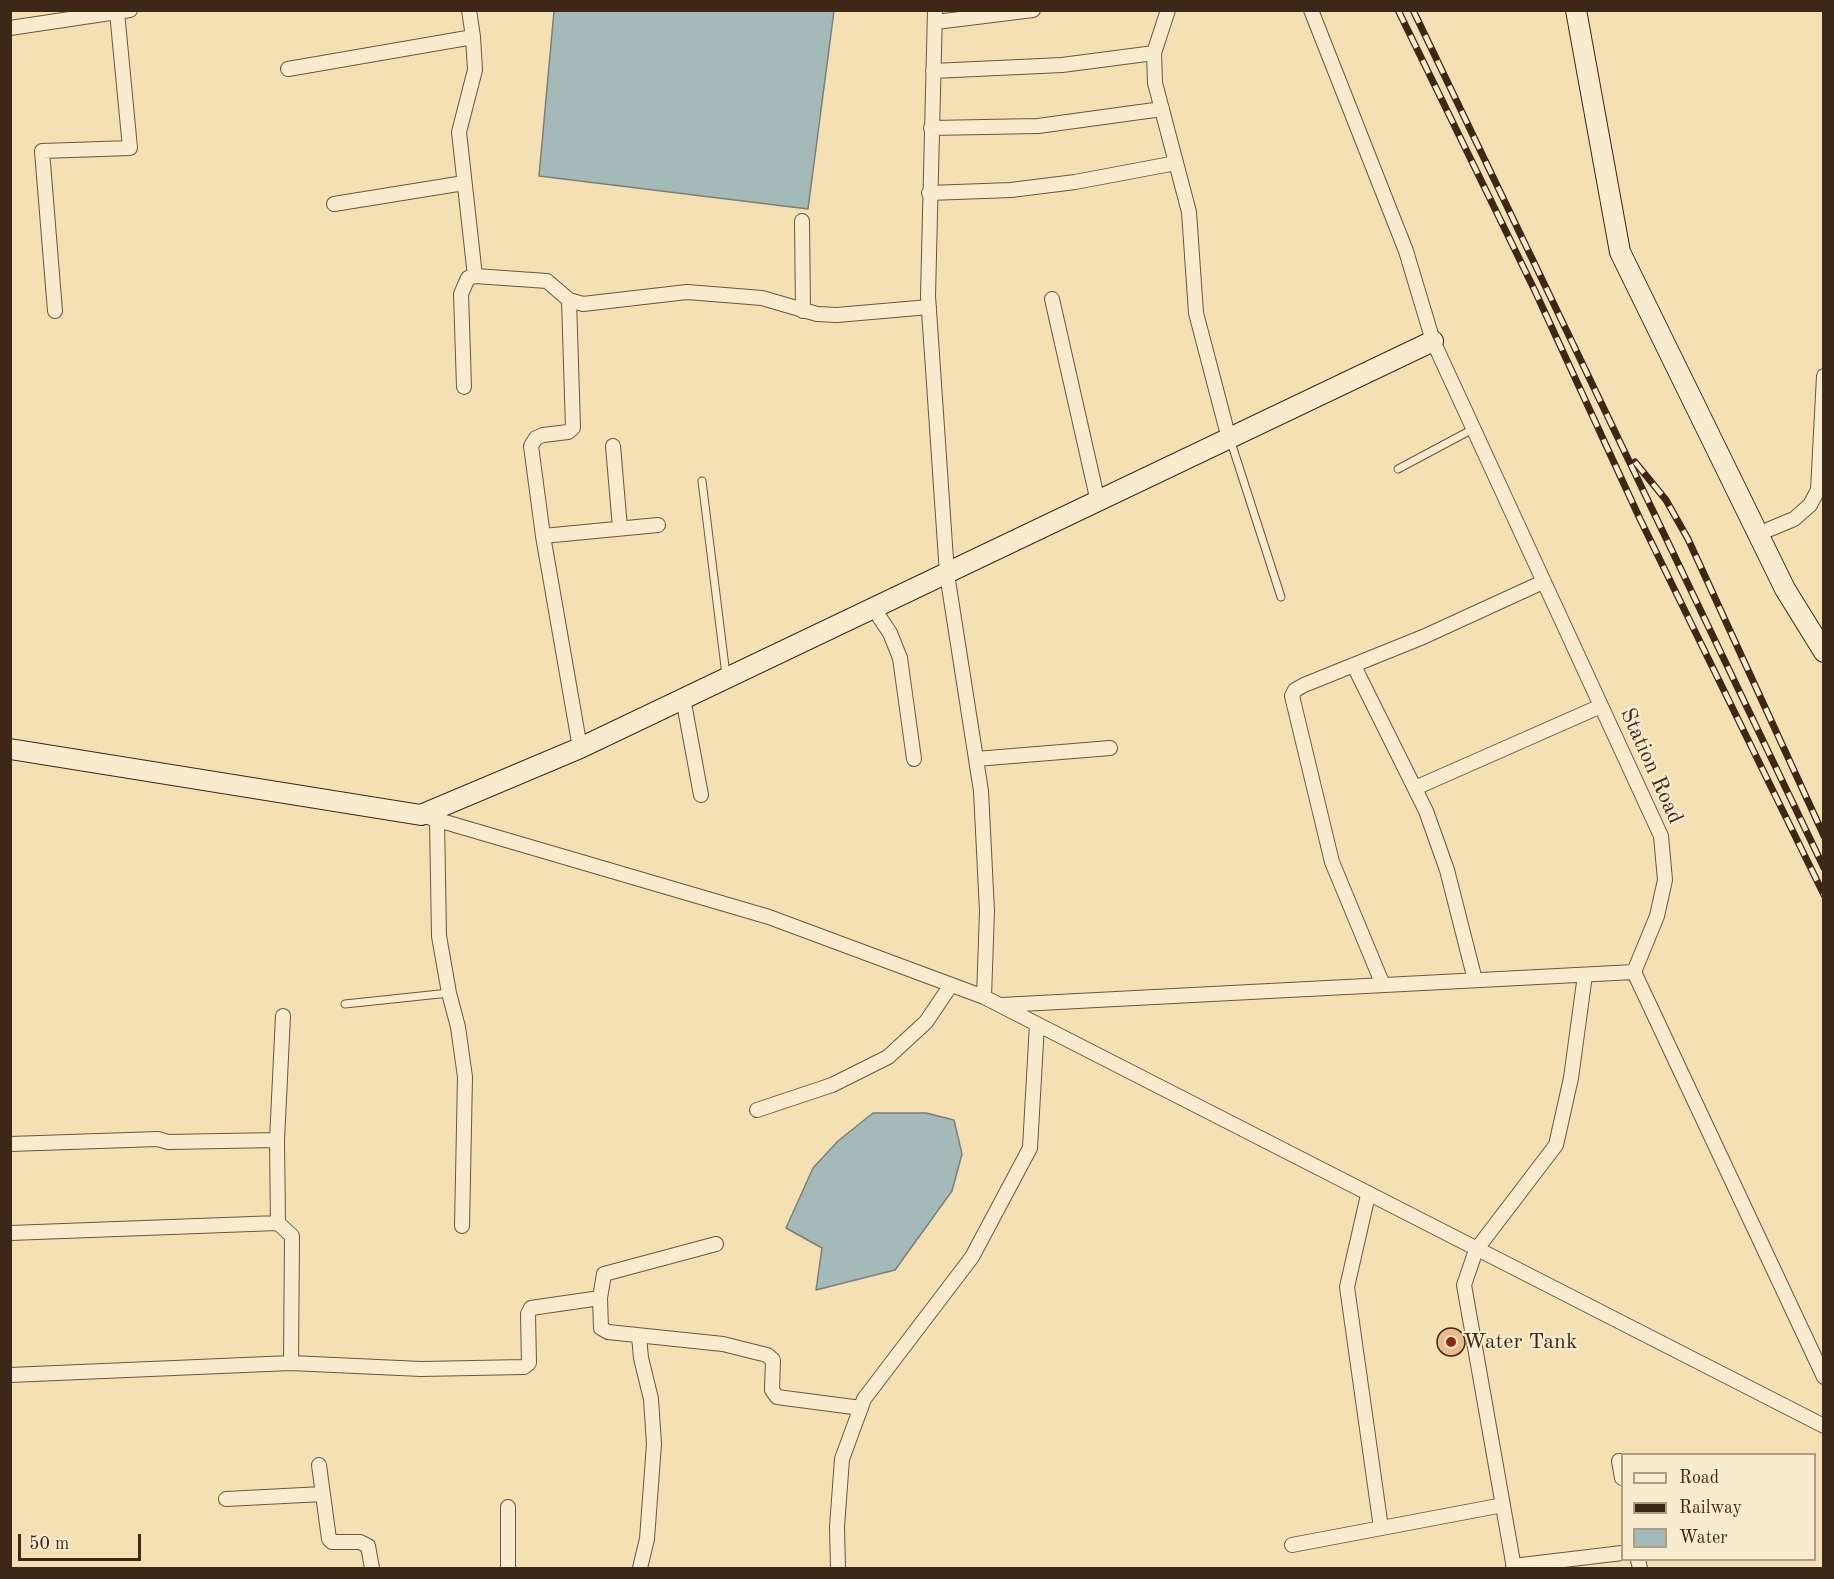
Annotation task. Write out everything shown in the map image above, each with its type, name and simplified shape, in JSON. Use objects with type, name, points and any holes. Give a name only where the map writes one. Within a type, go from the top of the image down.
[{"type":"street","points":[[469,10],[475,70],[459,132],[475,276]]},
{"type":"street","points":[[984,997],[986,855],[976,759],[947,574],[929,307],[929,193],[935,16],[1033,10]]},
{"type":"street","points":[[1168,10],[1154,53],[1155,83],[1189,212],[1196,313],[1229,439]]},
{"type":"street","name":"Station Road","points":[[1311,10],[1406,251],[1432,341],[1661,836],[1665,880],[1657,916],[1634,972]]},
{"type":"street","points":[[1576,10],[1620,252],[1785,589],[1824,652]]},
{"type":"street","points":[[10,28],[123,11],[130,148],[42,151],[56,311]]},
{"type":"street","points":[[288,69],[473,37]]},
{"type":"street","points":[[933,71],[1062,65],[1154,53]]},
{"type":"street","points":[[931,128],[1038,126],[1162,109]]},
{"type":"street","points":[[929,193],[1011,190],[1176,163]]},
{"type":"street","points":[[334,204],[464,183]]},
{"type":"street","points":[[802,221],[803,311]]},
{"type":"street","points":[[464,387],[461,294],[468,278],[475,276],[548,281],[569,300],[595,304],[687,292],[762,298],[803,311],[837,315],[929,307]]},
{"type":"street","points":[[1052,299],[1098,502]]},
{"type":"street","points":[[569,300],[573,429],[568,432],[543,435],[536,438],[531,446],[543,536],[579,748]]},
{"type":"street","points":[[429,817],[874,609],[1432,341]]},
{"type":"street","points":[[1758,534],[1794,519],[1810,505],[1818,490],[1824,376]]},
{"type":"street","points":[[613,446],[620,528]]},
{"type":"street","points":[[543,536],[658,525]]},
{"type":"street","points":[[1383,985],[1332,862],[1292,696],[1295,690],[1544,582]]},
{"type":"street","points":[[874,609],[896,644],[900,658],[914,759]]},
{"type":"street","points":[[1354,666],[1415,788],[1447,870],[1475,980]]},
{"type":"street","points":[[683,698],[701,795]]},
{"type":"street","points":[[1415,788],[1601,706]]},
{"type":"street","points":[[976,759],[1110,748]]},
{"type":"street","points":[[10,749],[429,817],[769,917],[984,997],[1824,1426]]},
{"type":"street","points":[[429,817],[438,924],[465,1077],[462,1226]]},
{"type":"street","points":[[1001,1005],[1634,972],[1824,1377]]},
{"type":"street","points":[[1585,975],[1571,1078],[1556,1145],[1476,1250],[1464,1285],[1514,1567],[1621,1553]]},
{"type":"street","points":[[757,1110],[832,1085],[888,1057],[926,1022],[951,985]]},
{"type":"street","points":[[278,1223],[277,1140],[283,1016]]},
{"type":"street","points":[[838,1569],[837,1527],[842,1459],[864,1399],[972,1257],[1030,1148],[1037,1024]]},
{"type":"street","points":[[10,1144],[158,1139],[168,1142],[277,1140]]},
{"type":"street","points":[[1368,1195],[1347,1287],[1381,1528]]},
{"type":"street","points":[[10,1233],[278,1223],[292,1236],[291,1363]]},
{"type":"street","points":[[716,1244],[606,1273],[602,1279],[600,1298],[601,1328],[608,1332],[723,1344],[767,1355],[773,1363],[772,1390],[777,1397],[861,1408]]},
{"type":"street","points":[[10,1375],[291,1363],[421,1369],[524,1367],[529,1363],[528,1314],[531,1308],[600,1298]]},
{"type":"street","points":[[639,1336],[641,1358],[651,1399],[654,1444],[647,1539],[640,1569]]},
{"type":"street","points":[[1619,1461],[1621,1470]]},
{"type":"street","points":[[319,1465],[330,1541],[365,1543],[370,1550],[372,1569]]},
{"type":"street","points":[[226,1499],[323,1494]]},
{"type":"street","points":[[1292,1545],[1503,1505]]},
{"type":"street","points":[[508,1507],[508,1569]]},
{"type":"lane","points":[[1398,469],[1473,429]]},
{"type":"lane","points":[[1229,439],[1281,597]]},
{"type":"lane","points":[[702,481],[727,678]]},
{"type":"lane","points":[[345,1004],[449,993]]},
{"type":"water","points":[[554,11],[834,11],[808,209],[539,176]]},
{"type":"water","points":[[873,1113],[926,1113],[954,1120],[962,1154],[952,1191],[895,1270],[816,1290],[822,1248],[786,1228],[813,1168],[838,1141]]},
{"type":"building","name":"Water Tank","points":[[1451,1328],[1461,1332],[1465,1342],[1461,1352],[1451,1356],[1441,1352],[1437,1342],[1441,1332]]},
{"type":"railway","points":[[1398,10],[1535,291],[1640,519],[1824,895]]},
{"type":"railway","points":[[1413,10],[1824,868]]},
{"type":"railway","points":[[1635,462],[1666,500],[1688,539],[1824,836]]},
{"type":"place","name":"Water Tank","points":[[1451,1342]]}]
